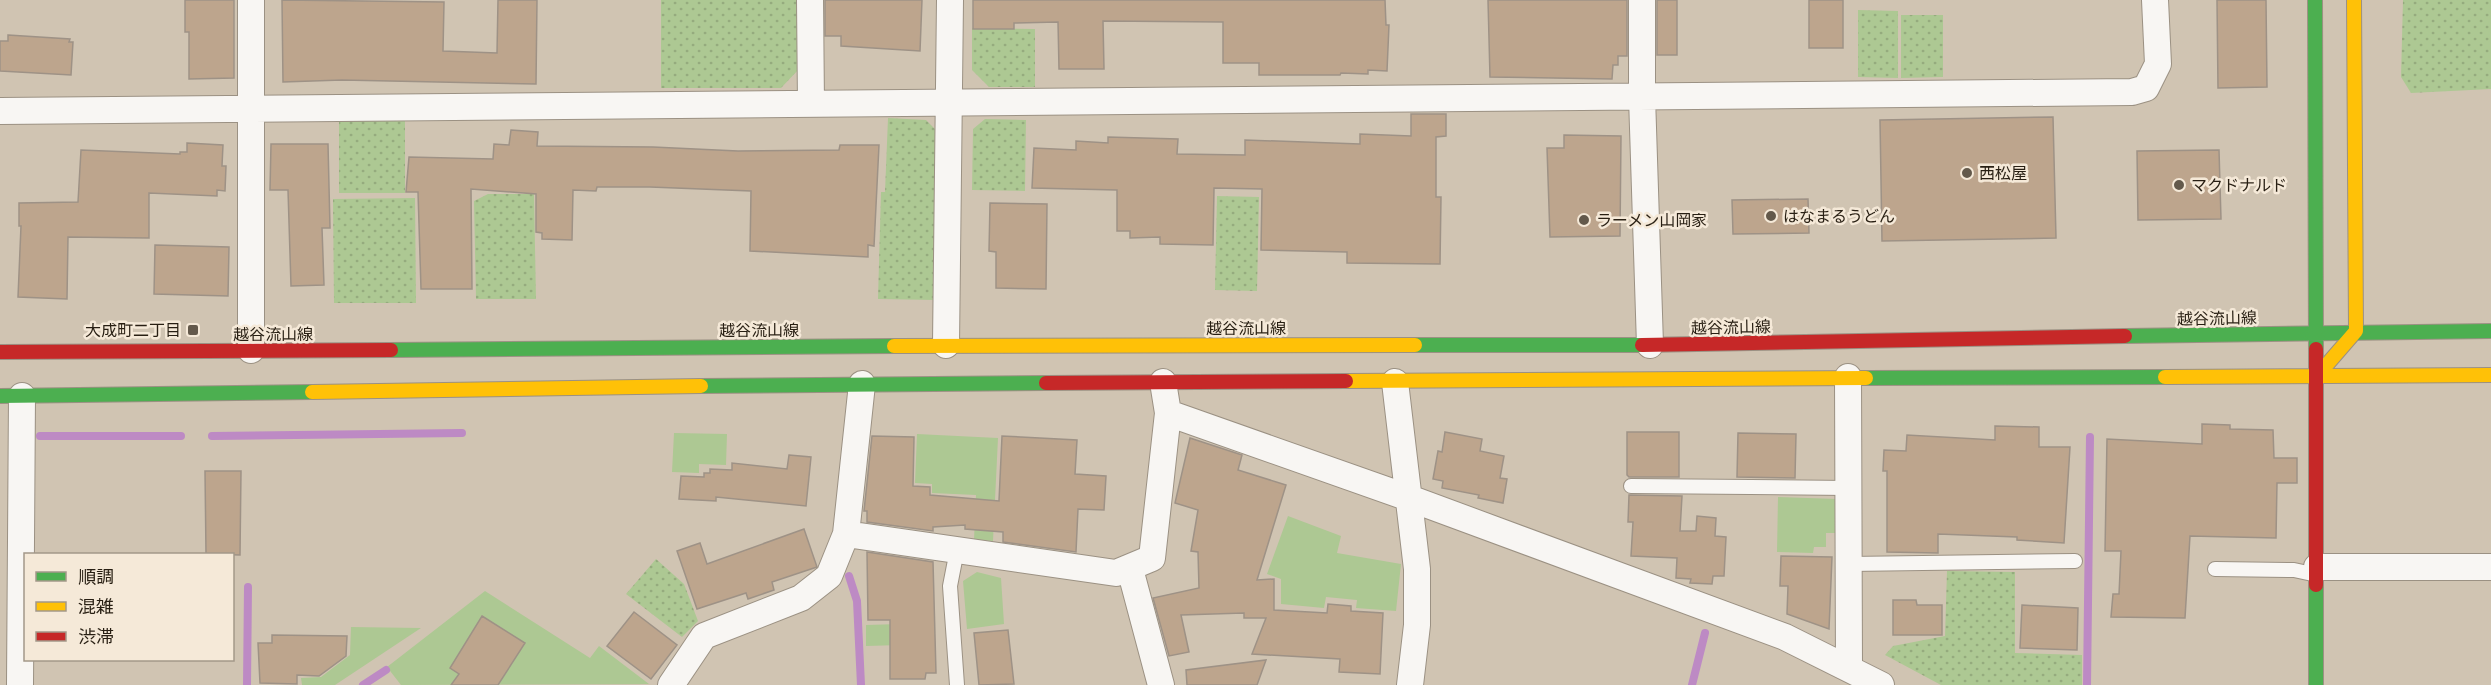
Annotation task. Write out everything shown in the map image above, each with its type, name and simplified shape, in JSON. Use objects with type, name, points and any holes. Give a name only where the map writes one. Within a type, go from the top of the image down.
[{"type":"main road","points":[[2315,0],[2316,685]]},
{"type":"main road","points":[[2317,376],[2356,331],[2354,0]]},
{"type":"main road","name":"越谷流山線","points":[[0,352],[946,345],[1650,345],[2356,331],[2491,331]]},
{"type":"main road","points":[[11,396],[862,384],[2491,375]]},
{"type":"street","points":[[251,0],[251,350]]},
{"type":"street","points":[[810,0],[811,104]]},
{"type":"street","points":[[946,345],[950,0]]},
{"type":"street","points":[[1642,0],[1642,97],[1650,345]]},
{"type":"street","points":[[0,111],[2132,92],[2146,88],[2158,64],[2155,0]]},
{"type":"street","points":[[1848,377],[1849,669]]},
{"type":"street","points":[[846,534],[1116,573],[1130,569],[1152,558],[1168,413],[1163,382]]},
{"type":"street","points":[[1395,382],[1417,569],[1417,626],[1410,685]]},
{"type":"street","points":[[671,685],[704,636],[801,598],[829,576],[846,534],[862,384]]},
{"type":"street","points":[[11,396],[20,685]]},
{"type":"street","points":[[1168,413],[1409,498],[1785,637],[1881,685]]},
{"type":"street","points":[[2317,571],[2491,567]]},
{"type":"street","points":[[1130,569],[1161,685]]},
{"type":"lane","points":[[1631,486],[1848,488]]},
{"type":"lane","points":[[957,550],[950,586],[957,685]]},
{"type":"lane","points":[[1849,564],[2075,561]]},
{"type":"lane","points":[[2215,568],[2317,571]]},
{"type":"green space","points":[[661,0],[799,0],[800,68],[781,88],[661,88]]},
{"type":"green space","points":[[2403,0],[2491,0],[2491,89],[2411,93],[2401,77]]},
{"type":"green space","points":[[1858,10],[1898,11],[1898,78],[1858,77]]},
{"type":"green space","points":[[1901,15],[1943,15],[1943,77],[1901,78]]},
{"type":"green space","points":[[972,28],[1035,29],[1035,87],[989,87],[972,70]]},
{"type":"green space","points":[[888,118],[926,120],[937,131],[935,300],[878,299],[881,192],[885,192]]},
{"type":"green space","points":[[985,119],[1026,120],[1025,191],[972,190],[973,129]]},
{"type":"green space","points":[[339,121],[405,121],[405,193],[339,193]]},
{"type":"green space","points":[[488,194],[534,194],[536,299],[476,299],[474,201]]},
{"type":"green space","points":[[1217,196],[1259,197],[1257,291],[1215,290]]},
{"type":"green space","points":[[415,198],[416,303],[334,303],[333,199]]},
{"type":"green space","points":[[674,433],[727,434],[726,465],[699,464],[699,473],[672,472]]},
{"type":"green space","points":[[917,434],[998,438],[993,541],[974,540],[976,495],[932,493],[932,484],[915,483]]},
{"type":"green space","points":[[1778,497],[1837,499],[1836,533],[1826,533],[1826,547],[1814,547],[1813,553],[1777,552]]},
{"type":"green space","points":[[1288,516],[1341,536],[1337,553],[1401,564],[1396,611],[1356,608],[1357,600],[1326,597],[1324,608],[1281,604],[1281,579],[1267,574]]},
{"type":"green space","points":[[656,559],[684,584],[698,621],[682,637],[626,594]]},
{"type":"green space","points":[[1947,571],[2015,572],[2015,653],[2082,655],[2082,685],[1941,685],[1885,655],[1893,646],[1945,636]]},
{"type":"green space","points":[[977,572],[1001,578],[1004,624],[967,629],[963,581]]},
{"type":"green space","points":[[485,591],[590,658],[599,646],[649,684],[401,685],[387,667]]},
{"type":"green space","points":[[935,623],[935,644],[866,646],[866,625]]},
{"type":"green space","points":[[351,627],[421,628],[335,685],[302,685],[301,678],[321,677],[350,655]]},
{"type":"building","points":[[185,0],[234,0],[234,78],[189,79],[189,32],[185,32]]},
{"type":"building","points":[[282,0],[444,2],[443,51],[497,53],[498,0],[537,0],[536,84],[342,80],[283,82]]},
{"type":"building","points":[[825,0],[922,0],[920,51],[841,46],[841,36],[825,36]]},
{"type":"building","points":[[973,0],[1385,0],[1386,25],[1389,25],[1387,71],[1368,70],[1368,74],[1341,73],[1340,75],[1259,75],[1259,63],[1223,63],[1223,22],[1103,21],[1104,69],[1059,69],[1058,22],[1014,23],[1014,29],[973,29]]},
{"type":"building","points":[[1488,0],[1627,0],[1627,56],[1618,56],[1618,65],[1613,65],[1612,79],[1490,77]]},
{"type":"building","points":[[1657,0],[1677,0],[1677,55],[1657,55]]},
{"type":"building","points":[[1809,0],[1843,0],[1843,48],[1809,48]]},
{"type":"building","points":[[2217,0],[2266,0],[2267,87],[2218,88]]},
{"type":"building","points":[[8,35],[70,39],[69,42],[73,42],[71,75],[0,71],[0,41],[8,41]]},
{"type":"building","points":[[1411,114],[1446,114],[1446,136],[1436,137],[1436,197],[1441,197],[1440,264],[1347,263],[1347,252],[1261,250],[1262,189],[1214,188],[1213,245],[1160,244],[1160,237],[1130,238],[1130,231],[1117,231],[1117,190],[1032,188],[1034,148],[1076,150],[1076,141],[1108,143],[1108,137],[1178,139],[1177,154],[1245,155],[1245,140],[1360,144],[1360,134],[1411,136]]},
{"type":"building","points":[[2053,117],[2056,238],[1882,241],[1880,120]]},
{"type":"building","points":[[511,130],[538,132],[537,146],[653,147],[738,151],[839,150],[840,145],[879,145],[874,246],[868,245],[868,257],[750,251],[751,191],[650,187],[597,187],[596,191],[573,190],[572,240],[542,239],[542,233],[536,232],[536,194],[471,189],[472,289],[421,289],[418,192],[406,192],[409,157],[493,159],[494,144],[509,145]]},
{"type":"building","points":[[1564,135],[1621,136],[1620,236],[1550,237],[1547,148],[1564,148]]},
{"type":"building","points":[[187,143],[223,145],[222,166],[226,166],[225,191],[217,190],[217,196],[149,193],[149,238],[68,237],[67,299],[18,297],[21,226],[19,226],[19,203],[78,202],[81,150],[180,154],[180,152],[187,152]]},
{"type":"building","points":[[271,144],[328,144],[330,228],[322,228],[324,285],[291,286],[288,190],[270,190]]},
{"type":"building","points":[[2219,150],[2221,219],[2138,220],[2137,151]]},
{"type":"building","points":[[1808,199],[1809,233],[1733,234],[1732,200]]},
{"type":"building","points":[[990,203],[1047,204],[1046,289],[996,288],[996,252],[989,251]]},
{"type":"building","points":[[155,245],[229,247],[228,296],[154,294]]},
{"type":"building","points":[[2202,424],[2230,425],[2230,429],[2273,430],[2274,458],[2297,458],[2297,483],[2277,483],[2276,538],[2190,536],[2185,618],[2111,617],[2113,594],[2119,594],[2121,551],[2105,551],[2107,439],[2202,444]]},
{"type":"building","points":[[1995,426],[2039,427],[2039,447],[2070,447],[2064,543],[2017,540],[2017,537],[1938,534],[1938,553],[1887,552],[1887,471],[1883,471],[1884,450],[1906,451],[1907,435],[1995,440]]},
{"type":"building","points":[[1445,432],[1482,439],[1480,451],[1504,456],[1500,478],[1507,479],[1503,503],[1478,498],[1479,495],[1442,488],[1443,481],[1433,479],[1438,451],[1442,452]]},
{"type":"building","points":[[1627,432],[1679,432],[1679,477],[1629,477],[1627,475]]},
{"type":"building","points":[[1738,433],[1796,434],[1795,478],[1737,477]]},
{"type":"building","points":[[872,436],[914,437],[913,486],[930,487],[930,495],[999,501],[1002,436],[1077,440],[1075,474],[1106,476],[1104,510],[1078,509],[1076,552],[1003,542],[1003,532],[965,529],[965,525],[933,527],[933,531],[867,522],[867,511],[864,511]]},
{"type":"building","points":[[1190,438],[1242,455],[1238,470],[1286,485],[1257,580],[1274,579],[1274,610],[1327,613],[1328,604],[1351,606],[1351,611],[1383,613],[1380,674],[1339,672],[1340,659],[1252,654],[1266,618],[1244,618],[1244,613],[1181,615],[1189,652],[1169,656],[1153,598],[1199,588],[1198,552],[1191,551],[1198,510],[1175,503]]},
{"type":"building","points":[[789,455],[811,457],[806,506],[716,497],[716,501],[679,499],[681,476],[704,477],[704,473],[710,473],[710,469],[732,470],[732,463],[787,469]]},
{"type":"building","points":[[205,471],[241,471],[240,555],[206,553]]},
{"type":"building","points":[[1629,495],[1682,496],[1680,531],[1696,531],[1697,516],[1716,518],[1715,536],[1726,537],[1724,576],[1713,576],[1712,584],[1690,583],[1691,579],[1676,578],[1677,558],[1631,556],[1633,522],[1628,522]]},
{"type":"building","points":[[804,529],[817,567],[772,582],[774,590],[748,599],[746,593],[697,609],[677,551],[700,543],[707,564]]},
{"type":"building","points":[[867,552],[933,562],[936,673],[926,673],[925,679],[890,679],[890,620],[868,620]]},
{"type":"building","points":[[1781,556],[1832,557],[1829,629],[1787,614],[1788,586],[1780,586]]},
{"type":"building","points":[[1893,600],[1916,600],[1917,605],[1942,605],[1942,635],[1893,635]]},
{"type":"building","points":[[2022,605],[2078,608],[2077,650],[2020,648]]},
{"type":"building","points":[[634,612],[677,645],[651,679],[607,646]]},
{"type":"building","points":[[482,616],[525,643],[498,685],[451,685],[459,674],[450,668]]},
{"type":"building","points":[[1008,630],[1014,684],[979,685],[974,633]]},
{"type":"building","points":[[272,635],[347,636],[346,656],[319,676],[297,675],[297,684],[260,683],[258,643],[272,643]]},
{"type":"building","points":[[1266,660],[1257,685],[1187,685],[1186,670]]},
{"type":"waterway","points":[[212,436],[462,433]]},
{"type":"waterway","points":[[40,436],[181,436]]},
{"type":"waterway","points":[[2087,685],[2090,437]]},
{"type":"waterway","points":[[849,576],[857,601],[861,685]]},
{"type":"waterway","points":[[247,685],[248,587]]},
{"type":"waterway","points":[[1692,685],[1705,633]]},
{"type":"waterway","points":[[363,685],[386,670]]},
{"type":"traffic: fast","points":[[2315,0],[2316,349]]},
{"type":"traffic: fast","points":[[2125,336],[2491,331]]},
{"type":"traffic: fast","points":[[1415,345],[1642,345]]},
{"type":"traffic: fast","points":[[391,350],[894,346]]},
{"type":"traffic: fast","points":[[1866,378],[2165,377]]},
{"type":"traffic: fast","points":[[701,386],[1046,383]]},
{"type":"traffic: fast","points":[[0,396],[312,392]]},
{"type":"traffic: fast","points":[[2316,585],[2316,685]]},
{"type":"traffic: slow","points":[[2317,376],[2356,331],[2354,0]]},
{"type":"traffic: slow","points":[[894,346],[1415,345]]},
{"type":"traffic: slow","points":[[2165,377],[2491,375]]},
{"type":"traffic: slow","points":[[1346,381],[1866,378]]},
{"type":"traffic: slow","points":[[312,392],[701,386]]},
{"type":"traffic: jam","points":[[1642,345],[2125,336]]},
{"type":"traffic: jam","points":[[2316,349],[2316,585]]},
{"type":"traffic: jam","points":[[0,352],[391,350]]},
{"type":"traffic: jam","points":[[1046,383],[1346,381]]},
{"type":"place","name":"西松屋","points":[[1967,173]]},
{"type":"place","name":"マクドナルド","points":[[2179,185]]},
{"type":"place","name":"はなまるうどん","points":[[1771,216]]},
{"type":"place","name":"ラーメン山岡家","points":[[1584,220]]},
{"type":"place","name":"大成町二丁目","points":[[193,330]]}]
